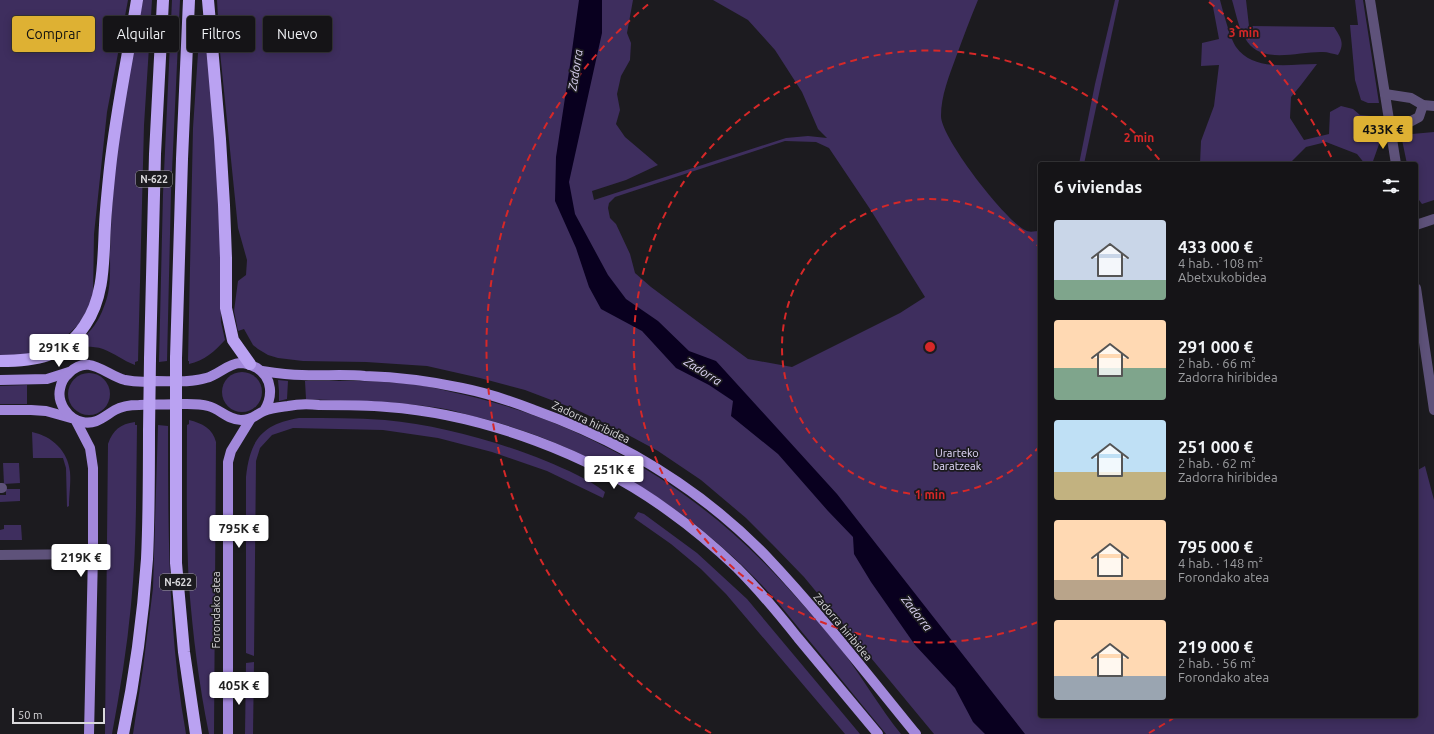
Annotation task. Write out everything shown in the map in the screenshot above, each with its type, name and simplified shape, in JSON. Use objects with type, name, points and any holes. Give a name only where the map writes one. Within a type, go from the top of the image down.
[{"type":"highway","points":[[0,361],[26,361],[43,357],[55,352],[77,335],[92,314],[101,281],[110,167],[117,116],[137,0]]},
{"type":"highway","name":"N-622","points":[[123,734],[128,710],[143,603],[147,558],[154,168],[163,0]]},
{"type":"highway","name":"N-622","points":[[189,0],[181,175],[176,358],[176,563],[184,652],[196,734]]},
{"type":"highway","points":[[208,0],[222,176],[226,258],[226,308],[233,340],[250,364]]},
{"type":"main road","points":[[0,380],[47,379],[84,365],[93,365],[117,378],[137,382],[196,381],[218,374],[235,364],[250,364],[262,371],[268,378],[271,390],[268,405],[264,411],[250,420],[234,420],[208,406],[189,404],[125,406],[97,422],[87,423],[46,411],[0,410]]},
{"type":"main road","points":[[70,371],[63,379],[59,395],[64,409],[74,419],[90,448],[92,462],[93,554],[89,734]]},
{"type":"main road","name":"Zadorra hiribidea","points":[[262,371],[300,375],[378,377],[412,380],[464,388],[538,411],[612,442],[662,472],[696,495],[729,522],[765,556],[820,618],[916,734]]},
{"type":"main road","points":[[264,411],[301,404],[392,407],[444,415],[502,429],[562,451],[600,470],[633,488],[669,511],[709,543],[739,570],[773,607],[878,734]]},
{"type":"main road","name":"Forondako atea","points":[[228,734],[228,462],[231,451],[250,420]]},
{"type":"street","points":[[1370,0],[1396,162]]},
{"type":"street","points":[[1385,94],[1411,98],[1423,105],[1434,106]]},
{"type":"street","points":[[1391,132],[1419,117],[1423,105]]},
{"type":"street","points":[[1418,223],[1434,218]]},
{"type":"street","points":[[1418,299],[1431,372],[1434,410]]},
{"type":"street","points":[[0,555],[93,554]]},
{"type":"green space","points":[[0,0],[128,0],[125,16],[103,16],[103,52],[118,52],[107,112],[94,234],[93,295],[87,311],[78,325],[62,340],[51,347],[26,356],[0,357]]},
{"type":"green space","points":[[143,0],[152,0],[151,16],[140,16]]},
{"type":"green space","points":[[172,0],[180,0],[179,21],[179,16],[171,16]]},
{"type":"green space","name":"Urarteko baratzeak","points":[[217,0],[633,0],[627,33],[631,43],[630,60],[621,76],[617,94],[620,110],[616,124],[625,137],[658,165],[626,180],[592,191],[594,200],[786,138],[808,136],[827,138],[818,129],[802,92],[775,50],[748,20],[713,0],[978,0],[948,79],[942,101],[941,116],[951,142],[962,159],[1003,211],[1025,230],[1030,232],[1038,231],[1038,718],[1418,718],[1418,470],[1425,466],[1434,500],[1434,734],[934,734],[804,577],[746,518],[701,480],[658,451],[619,430],[575,409],[525,390],[427,366],[366,362],[303,361],[278,358],[268,355],[253,345],[244,329],[238,331],[234,311],[238,281],[246,275],[247,260],[238,228],[220,52],[255,52],[255,16],[218,16]],"holes":[[[785,141],[816,142],[829,148],[870,209],[925,297],[900,313],[792,367],[748,359],[651,287],[635,273],[630,254],[616,224],[610,218],[608,208],[609,203],[615,197]]]},
{"type":"green space","points":[[1115,0],[1119,0],[1084,162],[1079,162],[1095,84]]},
{"type":"green space","points":[[1209,0],[1220,0],[1231,37],[1236,47],[1252,60],[1273,65],[1317,64],[1291,97],[1290,118],[1304,140],[1329,134],[1330,112],[1341,106],[1353,109],[1360,115],[1381,117],[1383,133],[1373,162],[1363,162],[1357,154],[1326,142],[1306,147],[1291,162],[1200,162],[1201,141],[1214,106],[1219,65],[1201,66],[1202,43],[1219,39],[1213,7]]},
{"type":"green space","points":[[1232,0],[1246,0],[1249,26],[1334,27],[1339,34],[1342,44],[1340,51],[1338,55],[1323,52],[1280,55],[1260,52],[1252,47],[1245,38],[1239,25]]},
{"type":"green space","points":[[1355,0],[1363,0],[1379,103],[1368,103],[1361,100],[1355,80],[1350,25],[1358,25]]},
{"type":"green space","points":[[133,52],[149,52],[144,125],[138,361],[135,362],[135,365],[103,349],[93,347],[76,347],[75,345],[94,326],[101,315],[108,295],[113,189],[126,90]]},
{"type":"green space","points":[[170,52],[178,52],[171,192],[167,361],[159,362],[163,194]]},
{"type":"green space","points":[[198,52],[207,52],[220,200],[221,322],[225,340],[200,361],[189,364],[188,361],[193,128]]},
{"type":"green space","points":[[1434,132],[1434,200],[1422,204],[1418,199],[1418,162],[1407,162],[1401,135]]},
{"type":"green space","points":[[246,372],[253,375],[259,381],[262,392],[261,400],[253,409],[246,412],[238,412],[231,409],[223,400],[222,388],[225,381],[234,373]]},
{"type":"green space","points":[[89,373],[104,379],[110,394],[104,409],[89,415],[74,409],[68,394],[74,379]]},
{"type":"green space","points":[[278,380],[288,381],[287,399],[279,401],[279,391]]},
{"type":"green space","points":[[305,381],[358,381],[411,384],[465,395],[511,408],[556,424],[599,443],[640,466],[680,492],[718,521],[754,552],[837,644],[901,734],[886,734],[774,598],[744,567],[677,511],[641,487],[603,465],[563,446],[523,431],[481,418],[440,408],[390,403],[306,399]]},
{"type":"green space","points":[[27,385],[27,404],[0,404],[0,386]]},
{"type":"green space","points":[[299,418],[353,418],[405,422],[467,435],[508,447],[546,461],[584,478],[605,492],[603,498],[547,471],[492,452],[438,438],[383,430],[293,428],[272,435],[260,448],[256,461],[254,656],[246,653],[246,477],[248,464],[251,453],[260,436],[276,425]]},
{"type":"green space","points":[[189,420],[210,430],[215,437],[216,442],[214,734],[209,734],[202,697],[194,642],[189,586],[187,546],[187,425],[189,424]]},
{"type":"green space","points":[[135,422],[135,425],[137,425],[136,515],[131,605],[123,670],[112,734],[105,734],[108,444],[112,435],[118,428],[125,424]]},
{"type":"green space","points":[[158,425],[168,426],[168,503],[172,619],[180,696],[186,734],[133,734],[153,588]]},
{"type":"green space","points":[[32,432],[52,441],[58,446],[66,457],[70,472],[69,506],[67,507],[66,468],[63,458],[33,458]]},
{"type":"green space","points":[[3,463],[19,463],[20,483],[4,484]]},
{"type":"green space","points":[[6,489],[20,489],[20,501],[0,502],[0,495],[6,495]]},
{"type":"green space","points":[[638,512],[644,514],[697,553],[747,599],[860,734],[845,734],[726,594],[701,569],[671,544],[634,518]]},
{"type":"green space","points":[[4,525],[21,525],[22,540],[0,540],[0,530],[4,529]]},
{"type":"green space","points":[[254,662],[253,734],[245,734],[246,663]]},
{"type":"water","name":"Zadorra","points":[[579,0],[602,0],[602,33],[569,182],[575,214],[608,275],[626,299],[658,321],[689,351],[716,361],[837,494],[1025,734],[985,734],[973,722],[955,688],[915,645],[871,582],[854,554],[853,537],[778,454],[731,416],[733,401],[709,385],[676,368],[642,331],[601,309],[589,287],[576,248],[555,201],[556,157]]}]
